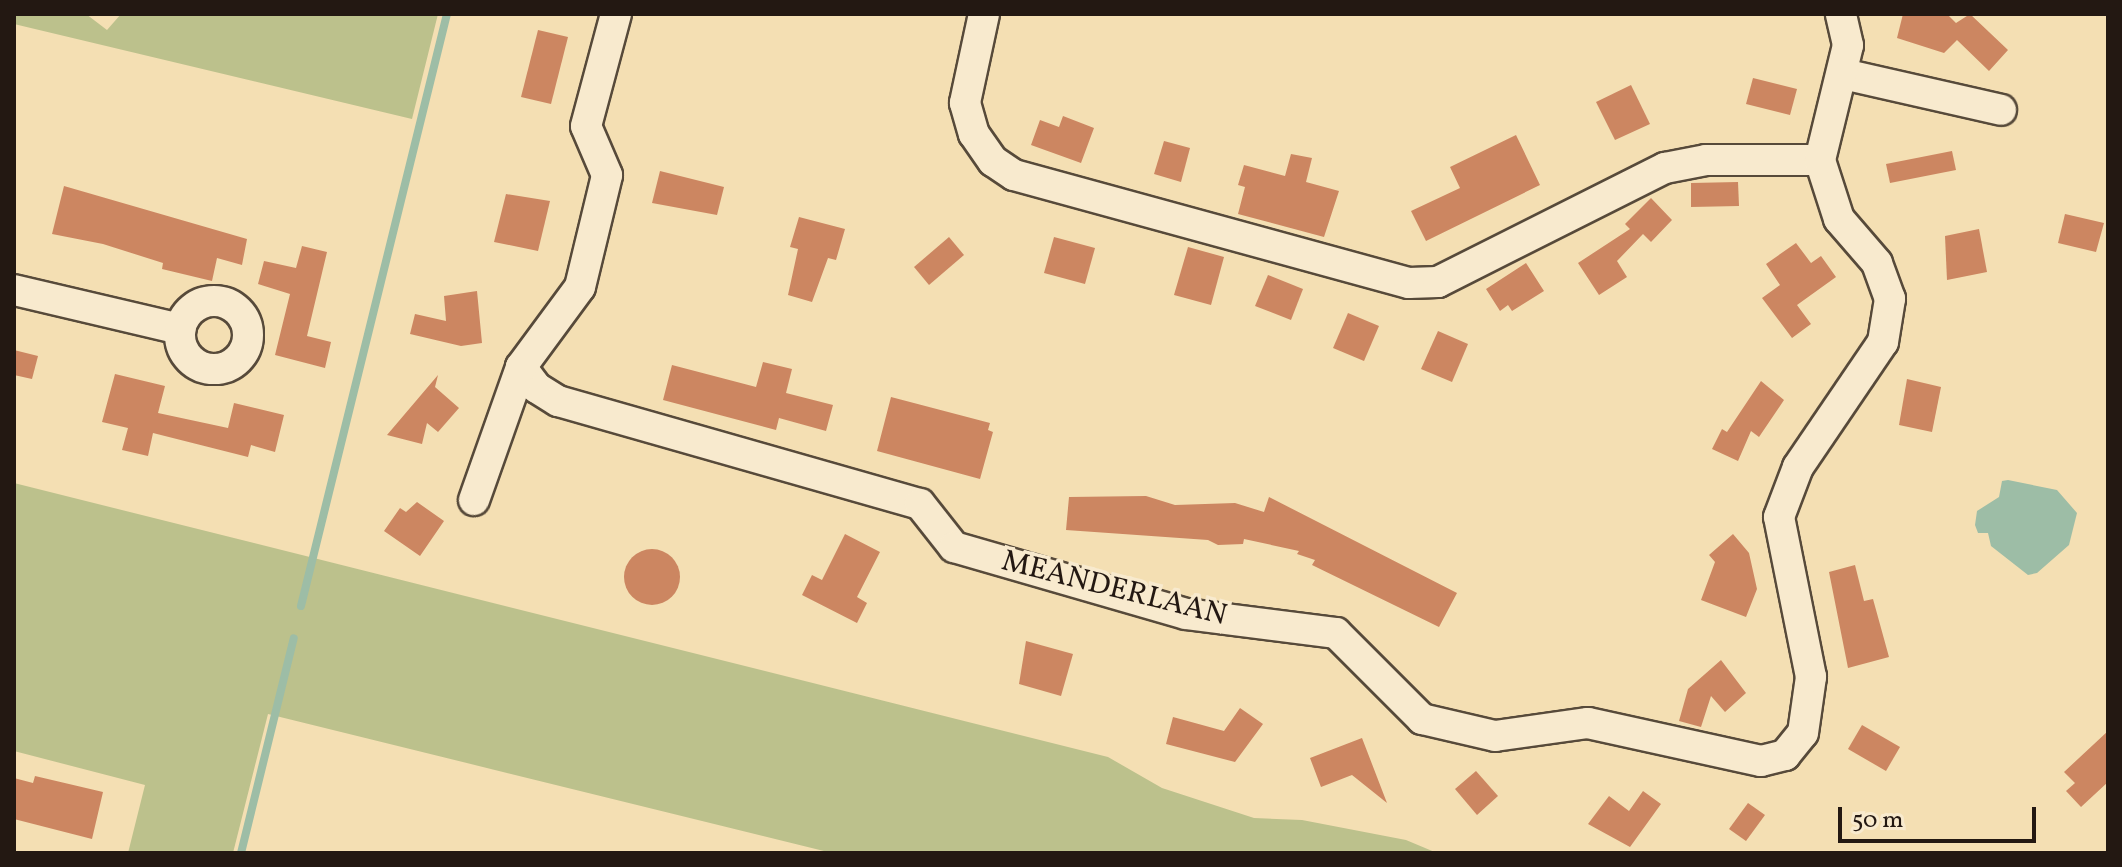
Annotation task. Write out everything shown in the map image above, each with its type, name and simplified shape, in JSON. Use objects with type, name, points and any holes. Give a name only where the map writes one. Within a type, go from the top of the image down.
[{"type":"street","points":[[474,500],[521,367],[580,287],[607,175],[586,126],[616,14]]},
{"type":"street","points":[[984,14],[965,103],[974,134],[993,161],[1014,175],[1409,283],[1438,282],[1665,168],[1706,160],[1820,160],[1848,45],[1841,14]]},
{"type":"street","points":[[1843,74],[2001,110]]},
{"type":"street","name":"MEANDERLAAN","points":[[521,367],[537,388],[558,401],[920,504],[954,547],[1186,614],[1336,633],[1422,719],[1495,736],[1588,723],[1761,761],[1785,755],[1803,733],[1811,677],[1779,517],[1798,467],[1883,342],[1890,299],[1877,263],[1839,219],[1820,160]]},
{"type":"street","points":[[14,290],[180,329]]},
{"type":"shaded area","points":[[14,14],[86,14],[107,30],[121,14],[438,14],[412,119],[14,24]]},
{"type":"shaded area","points":[[2002,481],[2057,490],[2077,513],[2069,545],[2037,573],[2028,575],[1991,546],[1988,533],[1978,533],[1975,525],[1977,511],[1999,497]]},
{"type":"shaded area","points":[[14,483],[1108,757],[1162,788],[1254,818],[1302,820],[1406,840],[1437,853],[832,853],[268,714],[233,853],[128,853],[145,785],[14,751]]},
{"type":"building","points":[[1903,14],[1947,14],[1956,23],[1970,14],[2008,50],[1989,71],[1957,40],[1944,53],[1897,38]]},
{"type":"building","points":[[538,30],[568,37],[551,104],[521,97]]},
{"type":"building","points":[[1753,78],[1797,89],[1790,115],[1746,104]]},
{"type":"building","points":[[1631,85],[1650,124],[1615,140],[1596,102]]},
{"type":"building","points":[[1063,116],[1094,128],[1081,163],[1031,145],[1040,120],[1059,127]]},
{"type":"building","points":[[1516,135],[1540,185],[1426,241],[1411,211],[1460,188],[1450,167]]},
{"type":"building","points":[[1164,141],[1190,148],[1181,182],[1154,174]]},
{"type":"building","points":[[1952,151],[1956,170],[1890,183],[1886,164]]},
{"type":"building","points":[[1291,154],[1312,158],[1306,182],[1339,191],[1324,237],[1238,214],[1245,187],[1238,185],[1244,165],[1285,176]]},
{"type":"building","points":[[660,171],[724,187],[717,215],[652,203]]},
{"type":"building","points":[[1738,182],[1739,206],[1691,207],[1691,183]]},
{"type":"building","points":[[64,186],[247,239],[242,265],[217,258],[212,281],[162,269],[163,263],[103,244],[52,234]]},
{"type":"building","points":[[506,194],[550,201],[538,251],[494,242]]},
{"type":"building","points":[[1651,198],[1672,220],[1651,242],[1643,234],[1617,261],[1627,277],[1599,295],[1578,263],[1630,229],[1625,224]]},
{"type":"building","points":[[2065,214],[2104,223],[2096,252],[2058,243]]},
{"type":"building","points":[[799,217],[845,229],[836,260],[828,258],[812,302],[788,295],[798,249],[790,247]]},
{"type":"building","points":[[1979,229],[1987,272],[1947,280],[1945,236]]},
{"type":"building","points":[[949,237],[964,255],[929,285],[914,267]]},
{"type":"building","points":[[1054,237],[1095,248],[1085,284],[1044,273]]},
{"type":"building","points":[[1796,243],[1811,263],[1821,256],[1836,277],[1797,305],[1811,324],[1792,338],[1762,298],[1780,285],[1766,264]]},
{"type":"building","points":[[302,246],[327,252],[307,336],[331,342],[325,368],[275,355],[290,294],[258,284],[264,261],[296,268]]},
{"type":"building","points":[[1188,247],[1224,257],[1211,305],[1174,295]]},
{"type":"building","points":[[1526,263],[1544,291],[1512,311],[1508,305],[1500,311],[1486,289]]},
{"type":"building","points":[[1268,275],[1303,289],[1291,320],[1255,306]]},
{"type":"building","points":[[477,291],[482,343],[461,346],[410,334],[415,314],[446,321],[444,296]]},
{"type":"building","points":[[1348,313],[1379,326],[1364,361],[1333,348]]},
{"type":"building","points":[[1438,331],[1468,344],[1452,382],[1421,369]]},
{"type":"building","points":[[14,350],[38,356],[32,379],[14,375]]},
{"type":"building","points":[[763,362],[792,369],[786,393],[833,405],[826,431],[779,418],[776,430],[663,400],[672,365],[756,387]]},
{"type":"building","points":[[115,374],[165,386],[158,413],[228,428],[234,403],[284,415],[275,452],[251,445],[248,457],[153,433],[148,456],[122,450],[128,428],[102,422]]},
{"type":"building","points":[[438,375],[435,387],[459,408],[438,432],[427,423],[422,444],[387,435]]},
{"type":"building","points":[[1907,379],[1941,387],[1932,432],[1899,425]]},
{"type":"building","points":[[1761,381],[1784,400],[1759,437],[1751,431],[1738,461],[1712,449],[1722,429],[1727,432]]},
{"type":"building","points":[[891,397],[990,423],[988,430],[993,432],[980,479],[877,451]]},
{"type":"building","points":[[1146,496],[1175,505],[1235,503],[1264,512],[1269,497],[1457,593],[1439,627],[1312,565],[1315,560],[1297,554],[1299,551],[1244,539],[1243,544],[1218,545],[1208,540],[1066,530],[1069,497]]},
{"type":"building","points":[[417,502],[444,521],[420,556],[384,531],[400,508],[406,512]]},
{"type":"building","points":[[845,534],[880,552],[857,597],[867,603],[857,623],[802,595],[812,575],[822,580]]},
{"type":"building","points":[[1733,534],[1749,553],[1757,589],[1746,617],[1701,600],[1715,562],[1709,555]]},
{"type":"building","points":[[652,549],[672,557],[680,577],[672,597],[652,605],[632,597],[624,577],[632,557]]},
{"type":"building","points":[[1855,565],[1864,601],[1873,599],[1889,657],[1848,668],[1829,572]]},
{"type":"building","points":[[1026,641],[1073,654],[1061,696],[1019,684]]},
{"type":"building","points":[[1721,660],[1746,693],[1725,712],[1711,696],[1701,727],[1679,721],[1688,689]]},
{"type":"building","points":[[1240,708],[1263,724],[1235,762],[1166,744],[1173,717],[1224,731]]},
{"type":"building","points":[[1862,725],[1900,747],[1886,771],[1848,749]]},
{"type":"building","points":[[2108,731],[2108,782],[2081,807],[2066,791],[2075,783],[2064,772]]},
{"type":"building","points":[[1362,738],[1387,803],[1352,775],[1321,787],[1310,758]]},
{"type":"building","points":[[1476,771],[1498,796],[1477,815],[1455,789]]},
{"type":"building","points":[[35,776],[103,792],[92,839],[14,819],[14,778],[33,783]]},
{"type":"building","points":[[1643,791],[1661,804],[1630,847],[1588,824],[1609,796],[1629,811]]},
{"type":"building","points":[[1748,803],[1765,815],[1746,841],[1729,829]]},
{"type":"waterway","points":[[301,606],[447,14]]},
{"type":"waterway","points":[[241,853],[294,638]]}]
